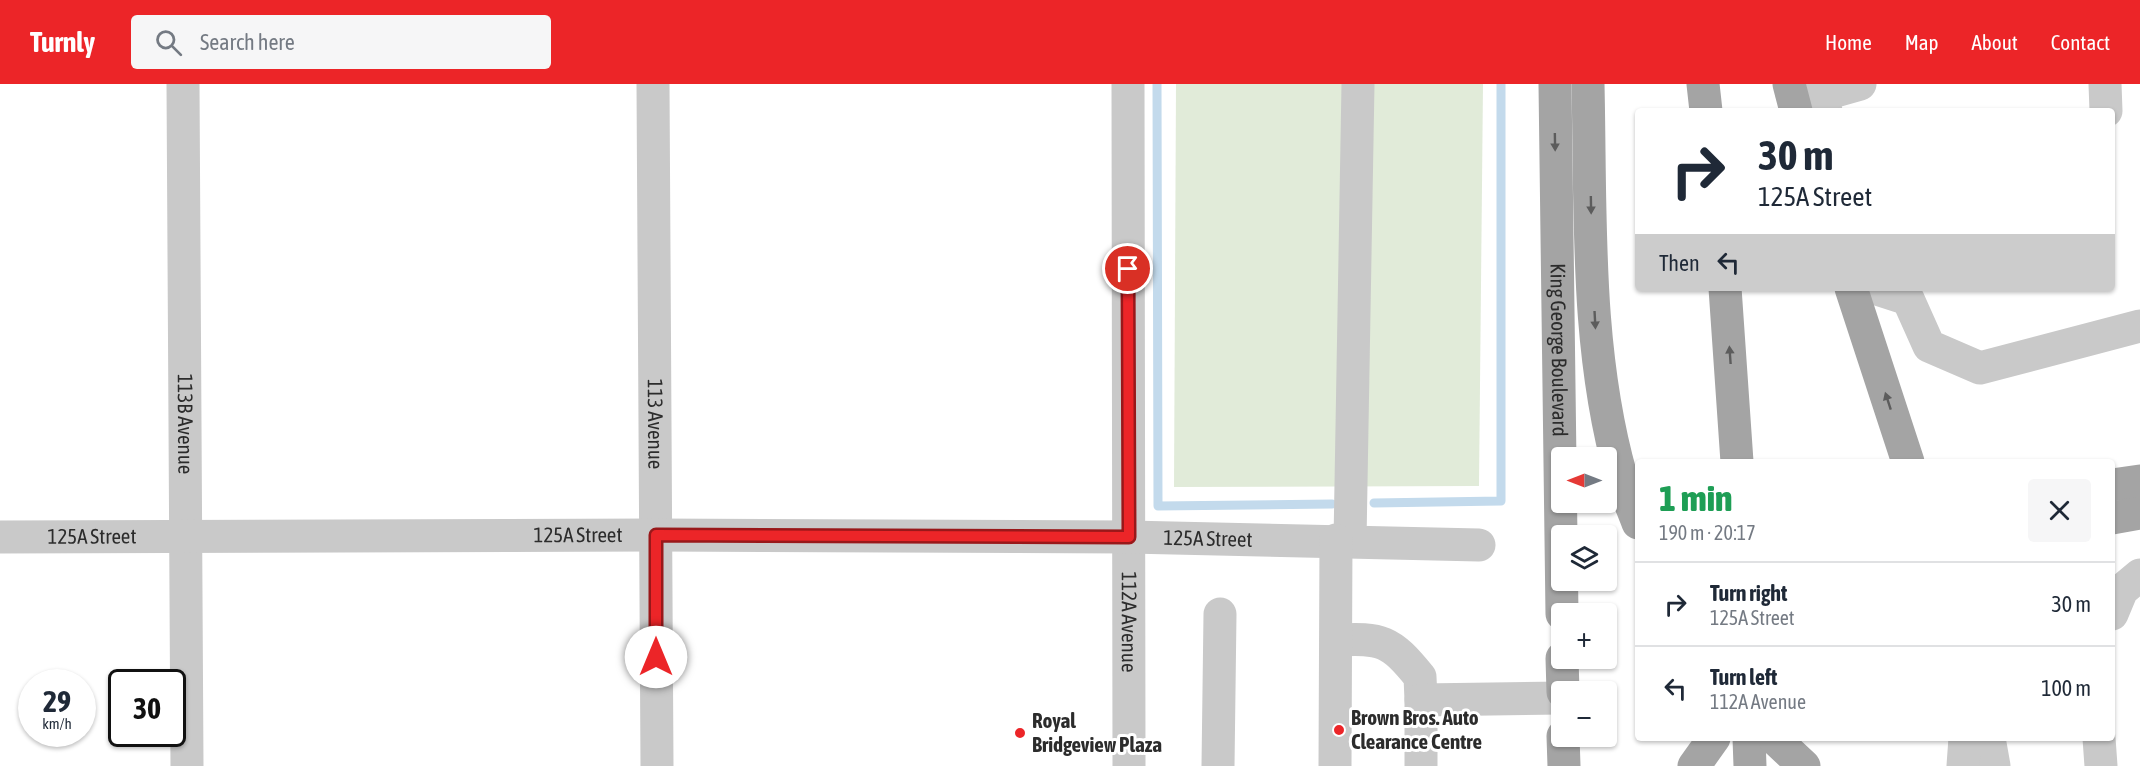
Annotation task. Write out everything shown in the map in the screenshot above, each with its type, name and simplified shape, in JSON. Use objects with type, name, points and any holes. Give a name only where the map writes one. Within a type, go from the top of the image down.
[{"type":"main road","name":"King George Boulevard","points":[[1554,84],[1562,603]]},
{"type":"main road","points":[[1588,84],[1596,336],[1606,409],[1621,476],[1635,515]]},
{"type":"main road","points":[[1703,84],[1706,108]]},
{"type":"main road","points":[[1725,291],[1737,459]]},
{"type":"main road","points":[[1885,291],[1910,459]]},
{"type":"main road","points":[[2115,485],[2140,481]]},
{"type":"main road","points":[[2115,517],[2140,513]]},
{"type":"main road","points":[[1694,766],[1712,741]]},
{"type":"main road","points":[[1749,741],[1750,766]]},
{"type":"main road","points":[[1777,741],[1804,766]]},
{"type":"main road","points":[[1563,747],[1564,766]]},
{"type":"street","name":"113B Avenue","points":[[183,84],[187,766]]},
{"type":"street","name":"113 Avenue","points":[[653,84],[657,766]]},
{"type":"street","name":"112A Avenue","points":[[1128,84],[1128,766]]},
{"type":"street","points":[[1335,766],[1336,640],[1343,541],[1358,84]]},
{"type":"street","points":[[1805,99],[1860,84]]},
{"type":"street","points":[[2105,84],[2106,108]]},
{"type":"street","points":[[1886,291],[1929,346],[1980,368],[2140,326]]},
{"type":"street","name":"125A Street","points":[[0,537],[656,535],[1129,537],[1479,545]]},
{"type":"street","points":[[2115,607],[2122,590],[2140,575]]},
{"type":"street","points":[[2115,622],[2140,603]]},
{"type":"street","points":[[1218,766],[1220,614]]},
{"type":"street","points":[[1336,640],[1378,640],[1395,650],[1420,677],[1421,766]]},
{"type":"street","points":[[1421,700],[1551,698]]},
{"type":"street","points":[[1963,766],[1965,741]]},
{"type":"street","points":[[1990,741],[1994,766]]},
{"type":"street","points":[[2099,741],[2101,766]]},
{"type":"green space","points":[[1176,84],[1483,84],[1479,486],[1174,487]]},
{"type":"waterway","points":[[1157,84],[1158,506],[1332,504]]},
{"type":"waterway","points":[[1374,503],[1501,501],[1501,84]]},
{"type":"place","name":"Brown Bros. Auto Clearance Centre","points":[[1339,730]]},
{"type":"place","name":"Royal Bridgeview Plaza","points":[[1020,733]]},
{"type":"route","points":[[656,657],[656,535],[1129,537],[1128,269]]}]
